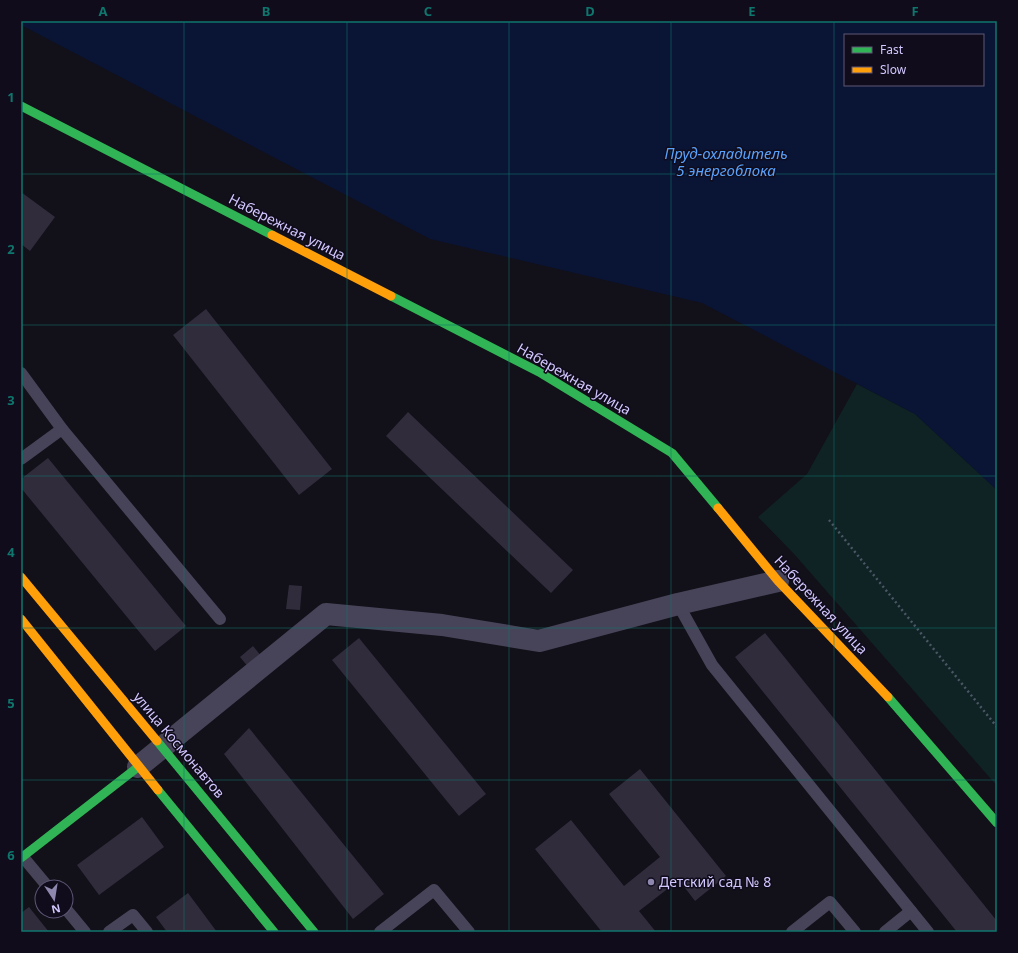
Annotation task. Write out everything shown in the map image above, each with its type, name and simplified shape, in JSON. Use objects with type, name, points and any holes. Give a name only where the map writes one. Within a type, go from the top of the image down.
[{"type":"street","name":"Набережная улица","points":[[21,106],[539,372],[672,453],[778,581],[896,705],[997,823]]},
{"type":"street","name":"улица Космонавтов","points":[[21,577],[314,932]]},
{"type":"street","points":[[22,857],[163,748],[326,614],[442,625],[539,641],[678,604],[778,581]]},
{"type":"street","points":[[21,619],[138,767],[274,932]]},
{"type":"lane","points":[[21,373],[62,429],[220,619]]},
{"type":"lane","points":[[21,459],[62,429]]},
{"type":"lane","points":[[678,604],[712,664],[928,932]]},
{"type":"lane","points":[[22,857],[41,879]]},
{"type":"lane","points":[[380,932],[434,890],[469,932]]},
{"type":"lane","points":[[792,932],[830,902],[855,932]]},
{"type":"lane","points":[[885,932],[911,911]]},
{"type":"lane","points":[[109,932],[133,915],[147,932]]},
{"type":"lane","points":[[74,919],[85,932]]},
{"type":"path","points":[[830,520],[997,727]]},
{"type":"green space","points":[[857,384],[915,414],[997,490],[997,786],[794,554],[758,517],[807,474]]},
{"type":"water","name":"Пруд-охладитель 5 энергоблока","points":[[21,21],[997,21],[997,490],[915,414],[702,303],[430,239],[21,25]]},
{"type":"building","points":[[21,192],[55,217],[30,251],[21,244]]},
{"type":"building","points":[[206,309],[332,469],[299,495],[173,335]]},
{"type":"building","points":[[408,412],[573,570],[551,593],[386,436]]},
{"type":"building","points":[[48,458],[186,626],[155,651],[21,488],[21,479]]},
{"type":"building","points":[[289,585],[302,586],[300,610],[286,609]]},
{"type":"building","points":[[765,633],[997,921],[997,932],[957,932],[735,657]]},
{"type":"building","points":[[359,638],[486,794],[459,816],[332,660]]},
{"type":"building","points":[[253,646],[262,657],[249,668],[240,657]]},
{"type":"building","points":[[249,728],[384,894],[353,919],[224,754]]},
{"type":"building","points":[[640,769],[726,876],[695,901],[679,880],[639,911],[656,932],[602,932],[535,849],[571,820],[624,886],[660,857],[609,794]]},
{"type":"building","points":[[142,817],[164,847],[99,895],[77,865]]},
{"type":"building","points":[[188,893],[217,932],[167,932],[156,917]]},
{"type":"building","points":[[29,907],[34,913],[34,919],[39,919],[49,932],[21,932],[21,913]]},
{"type":"traffic: fast","points":[[21,106],[272,235]]},
{"type":"traffic: fast","points":[[391,296],[539,372],[672,453],[718,508]]},
{"type":"traffic: fast","points":[[888,697],[997,823]]},
{"type":"traffic: fast","points":[[157,741],[314,932]]},
{"type":"traffic: fast","points":[[21,858],[138,767]]},
{"type":"traffic: fast","points":[[158,790],[274,932]]},
{"type":"traffic: slow","points":[[272,235],[391,296]]},
{"type":"traffic: slow","points":[[718,508],[778,581],[888,697]]},
{"type":"traffic: slow","points":[[21,577],[157,741]]},
{"type":"traffic: slow","points":[[21,619],[158,790]]},
{"type":"place","name":"Детский сад № 8","points":[[651,882]]}]
